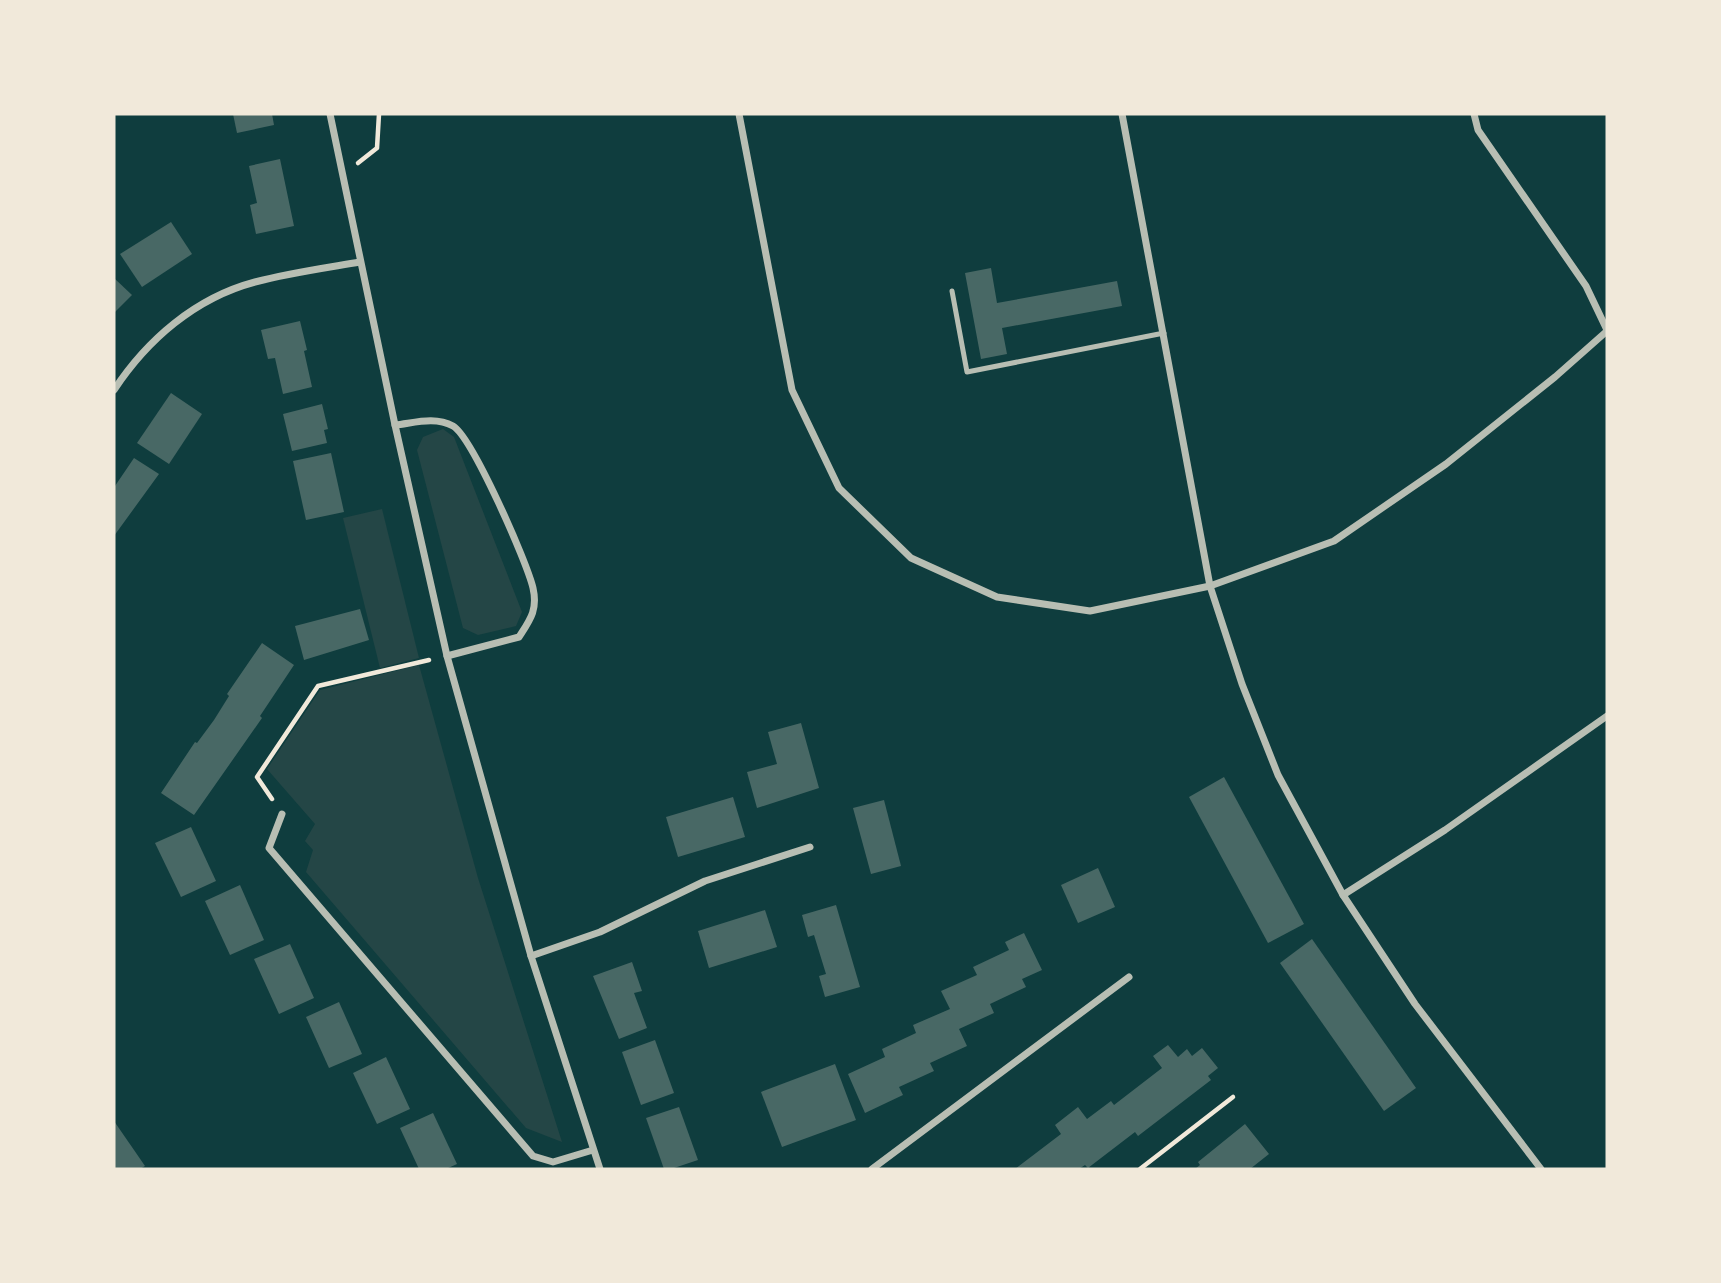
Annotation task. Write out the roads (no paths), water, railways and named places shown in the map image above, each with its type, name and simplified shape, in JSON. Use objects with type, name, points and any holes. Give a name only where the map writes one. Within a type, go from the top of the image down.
[{"type":"street","points":[[330,114],[447,656],[531,956],[600,1169]]},
{"type":"street","points":[[739,114],[792,390],[839,488],[911,558],[997,597],[1090,611],[1210,586],[1334,541],[1446,464],[1555,377],[1607,331],[1586,286],[1478,130],[1474,114]]},
{"type":"street","points":[[1122,114],[1210,586],[1242,684],[1278,775],[1343,895],[1415,1004],[1541,1169]]},
{"type":"street","points":[[114,390],[128,368],[169,326],[207,301],[253,282],[360,262]]},
{"type":"street","points":[[395,425],[437,420],[455,427],[479,462],[506,518],[533,589],[534,616],[519,637],[447,656]]},
{"type":"street","points":[[1343,895],[1445,830],[1607,716]]},
{"type":"street","points":[[282,814],[269,848],[533,1156],[553,1162],[593,1150]]},
{"type":"street","points":[[531,956],[600,932],[705,881],[810,847]]},
{"type":"street","points":[[872,1169],[1129,977]]},
{"type":"lane","points":[[952,291],[967,372],[1164,333]]}]
